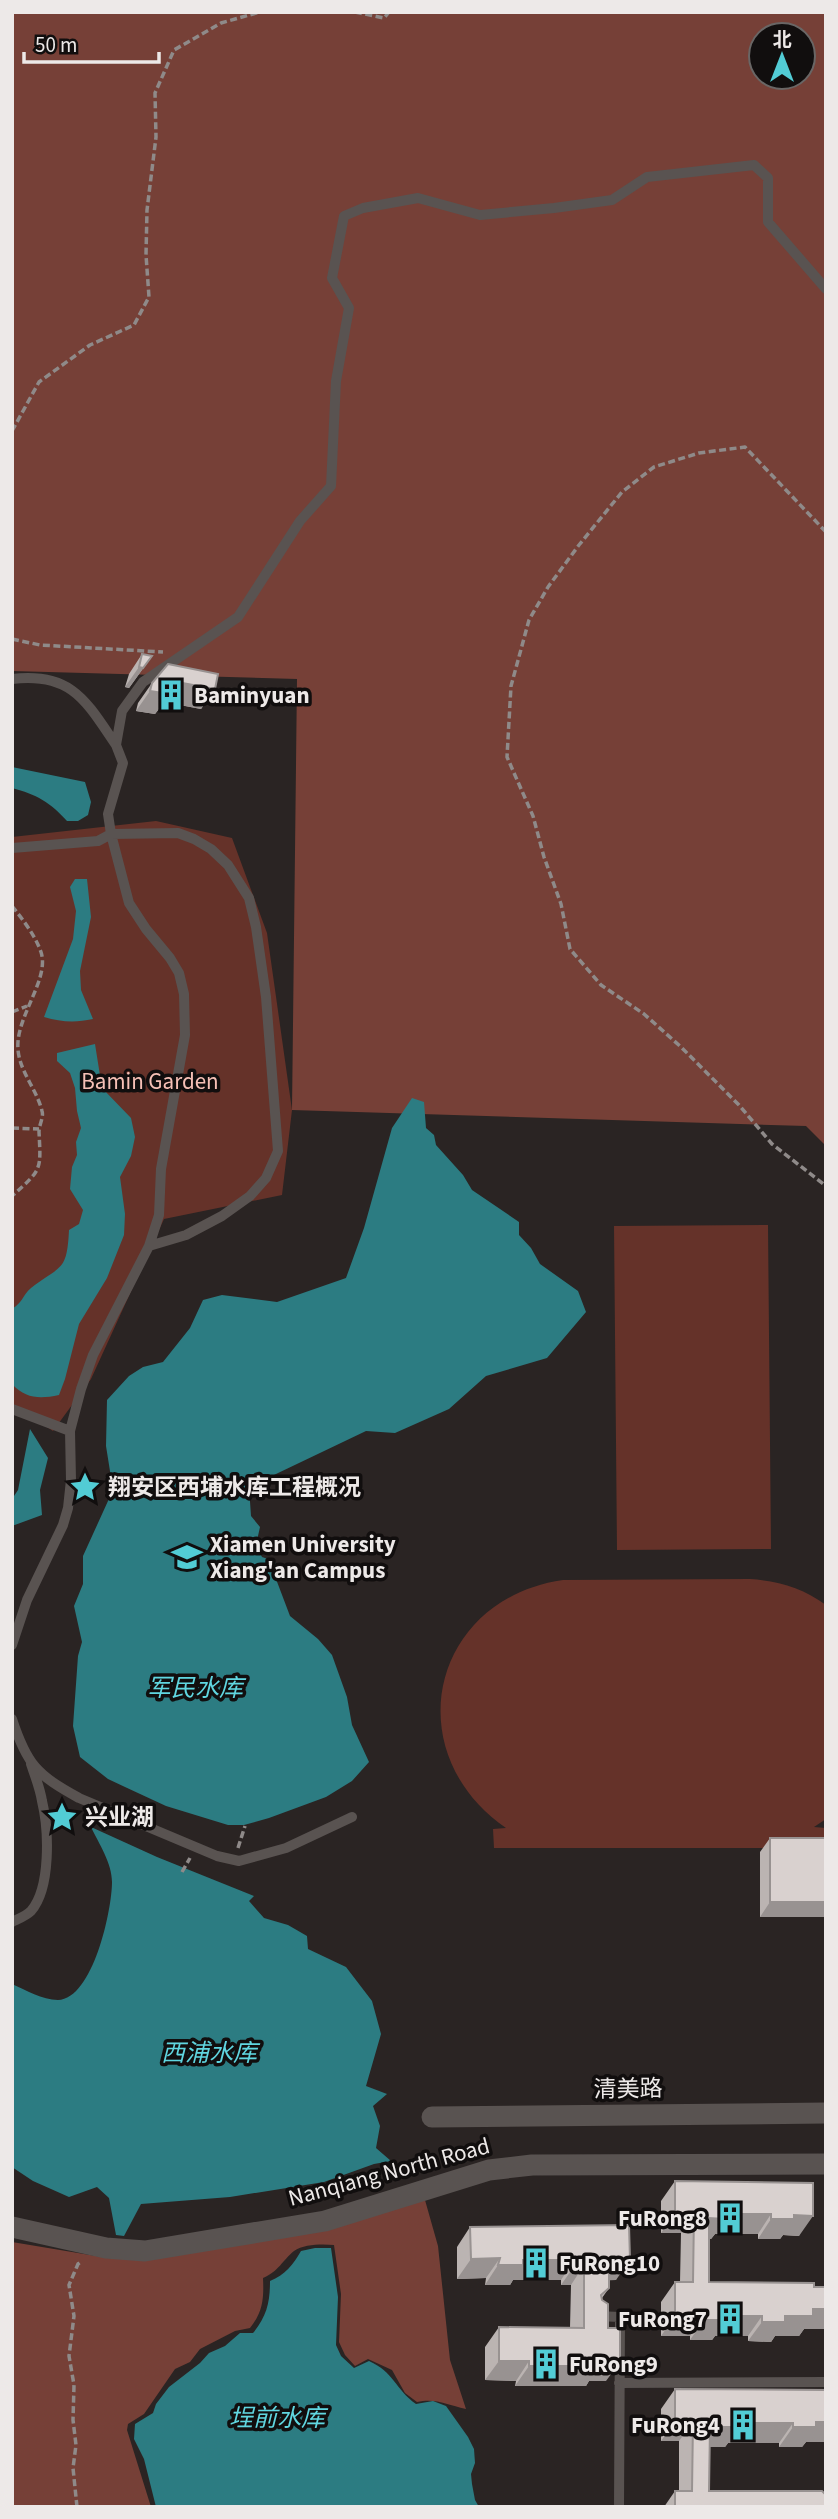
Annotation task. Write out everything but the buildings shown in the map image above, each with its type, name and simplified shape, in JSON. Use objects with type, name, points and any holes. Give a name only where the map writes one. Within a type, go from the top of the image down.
[{"type":"street","name":"清美路","points":[[432,2117],[826,2113]]},
{"type":"street","name":"Nanqiang North Road","points":[[12,2227],[92,2245],[145,2251],[325,2221],[489,2169],[532,2165],[826,2164]]},
{"type":"lane","points":[[116,745],[122,711],[143,682],[238,617],[300,521],[331,486],[336,381],[349,308],[332,278],[344,216],[363,208],[418,198],[480,215],[554,208],[612,200],[647,177],[754,165],[768,178],[768,222],[826,289]]},
{"type":"lane","points":[[12,679],[44,678],[76,691],[116,745],[123,763],[108,814],[111,834],[128,903],[179,973],[184,994],[185,1035],[161,1169],[159,1215],[149,1246],[93,1355],[70,1431],[72,1456],[68,1508],[63,1525],[27,1600],[12,1645]]},
{"type":"lane","points":[[12,848],[97,841],[111,834],[178,833],[211,849],[228,864],[249,898],[266,997],[278,1151],[267,1178],[250,1196],[222,1216],[186,1235],[149,1246]]},
{"type":"lane","points":[[12,1409],[70,1431]]},
{"type":"lane","points":[[12,1719],[22,1749],[31,1764],[42,1800],[47,1831],[41,1896],[29,1914],[12,1922]]},
{"type":"lane","points":[[31,1764],[79,1798],[217,1856],[239,1861],[286,1848],[352,1817]]},
{"type":"lane","points":[[595,2316],[620,2316],[619,2507]]},
{"type":"lane","points":[[619,2383],[826,2382]]},
{"type":"path","points":[[12,431],[39,382],[90,345],[134,325],[149,297],[146,254],[156,137],[155,93],[174,50],[221,23],[260,12]]},
{"type":"path","points":[[355,12],[384,18],[389,12]]},
{"type":"path","points":[[826,532],[745,447],[699,453],[654,467],[622,492],[548,587],[529,620],[511,686],[507,757],[533,816],[561,904],[570,950],[601,985],[644,1014],[681,1047],[739,1105],[772,1144],[826,1186]]},
{"type":"path","points":[[12,639],[40,645],[185,653]]},
{"type":"path","points":[[12,906],[29,929],[42,954],[39,978],[18,1034],[18,1052],[43,1113],[39,1129],[42,1148],[37,1173],[12,1196]]},
{"type":"path","points":[[12,1012],[27,1006]]},
{"type":"path","points":[[12,1037],[18,1034]]},
{"type":"path","points":[[12,1127],[39,1129]]},
{"type":"path","points":[[234,1860],[245,1826]]},
{"type":"path","points":[[77,2507],[73,2468],[76,2445],[73,2420],[74,2385],[69,2356],[74,2316],[69,2285],[78,2264],[87,2258],[92,2245]]},
{"type":"green space","name":"Bamin Garden","points":[[156,821],[232,838],[267,933],[292,1110],[282,1195],[164,1219],[91,1379],[53,1431],[12,1404],[12,837]]},
{"type":"green space","points":[[768,1225],[771,1549],[617,1550],[614,1226]]},
{"type":"green space","points":[[750,1579],[790,1586],[826,1605],[826,1819],[814,1827],[826,1828],[826,1848],[494,1848],[493,1829],[506,1828],[471,1796],[450,1760],[441,1721],[444,1683],[458,1647],[483,1616],[518,1593],[563,1580]]},
{"type":"shaded area","points":[[12,12],[826,12],[826,1146],[806,1126],[292,1110],[297,679],[12,671]]},
{"type":"shaded area","points":[[423,2193],[438,2246],[450,2360],[466,2409],[436,2401],[417,2402],[405,2393],[392,2370],[368,2359],[355,2366],[345,2355],[339,2342],[341,2294],[334,2245],[308,2246],[294,2251],[277,2269],[263,2278],[262,2304],[250,2328],[235,2331],[200,2349],[190,2362],[175,2369],[144,2414],[128,2424],[127,2430],[151,2507],[12,2507],[12,2242],[108,2258]]},
{"type":"water","points":[[12,767],[85,782],[91,802],[88,815],[78,821],[67,821],[43,800],[12,788]]},
{"type":"water","points":[[75,879],[87,879],[91,917],[80,971],[81,990],[93,1019],[56,1020],[44,1017],[73,939],[76,911],[70,887]]},
{"type":"water","points":[[95,1044],[102,1088],[131,1118],[135,1137],[131,1156],[120,1177],[125,1214],[124,1235],[107,1278],[79,1324],[59,1395],[34,1397],[23,1393],[12,1384],[12,1309],[31,1288],[56,1271],[64,1261],[69,1230],[79,1224],[83,1210],[70,1189],[72,1167],[77,1155],[76,1142],[81,1128],[75,1088],[70,1073],[57,1061],[57,1053]]},
{"type":"water","name":"军民水库","points":[[412,1098],[424,1102],[426,1128],[434,1135],[436,1145],[463,1175],[472,1190],[519,1222],[519,1235],[540,1264],[578,1291],[586,1312],[547,1358],[486,1376],[449,1409],[395,1433],[366,1431],[249,1487],[251,1516],[260,1527],[256,1545],[262,1557],[274,1561],[277,1565],[276,1579],[290,1616],[318,1639],[332,1655],[347,1697],[352,1725],[369,1762],[352,1781],[326,1797],[269,1818],[244,1825],[228,1825],[166,1806],[108,1779],[80,1757],[73,1726],[78,1656],[82,1642],[74,1606],[83,1584],[83,1556],[113,1490],[106,1446],[107,1400],[129,1376],[143,1367],[163,1362],[190,1328],[203,1300],[222,1295],[277,1302],[346,1278],[364,1228],[392,1128]]},
{"type":"water","points":[[30,1429],[48,1458],[40,1490],[42,1515],[12,1526],[12,1499],[18,1490]]},
{"type":"water","name":"西浦水库","points":[[91,1827],[254,1896],[249,1901],[264,1918],[288,1925],[307,1936],[308,1949],[346,1967],[372,2001],[381,2034],[366,2086],[387,2094],[373,2106],[380,2126],[376,2148],[391,2161],[374,2164],[324,2182],[230,2197],[141,2204],[124,2236],[116,2235],[109,2198],[97,2187],[69,2197],[33,2181],[12,2167],[12,1984],[40,1997],[58,2000],[70,1996],[90,1970],[104,1931],[112,1882],[107,1861]]},
{"type":"water","name":"埕前水库","points":[[331,2248],[338,2297],[336,2345],[341,2356],[354,2368],[369,2361],[377,2365],[416,2404],[433,2401],[446,2406],[474,2449],[475,2463],[471,2474],[475,2500],[479,2507],[156,2507],[144,2459],[134,2439],[135,2424],[153,2413],[156,2404],[169,2387],[209,2353],[225,2346],[240,2333],[253,2333],[267,2308],[270,2281],[288,2269],[301,2251]]},
{"type":"place","name":"Baminyuan","points":[[171,695]]},
{"type":"place","name":"翔安区西埔水库工程概况","points":[[85,1487]]},
{"type":"place","name":"Xiamen University Xiang'an Campus","points":[[187,1557]]},
{"type":"place","name":"兴业湖","points":[[62,1817]]},
{"type":"place","name":"FuRong8","points":[[730,2218]]},
{"type":"place","name":"FuRong10","points":[[536,2263]]},
{"type":"place","name":"FuRong7","points":[[730,2319]]},
{"type":"place","name":"FuRong9","points":[[546,2364]]},
{"type":"place","name":"FuRong4","points":[[743,2425]]}]
